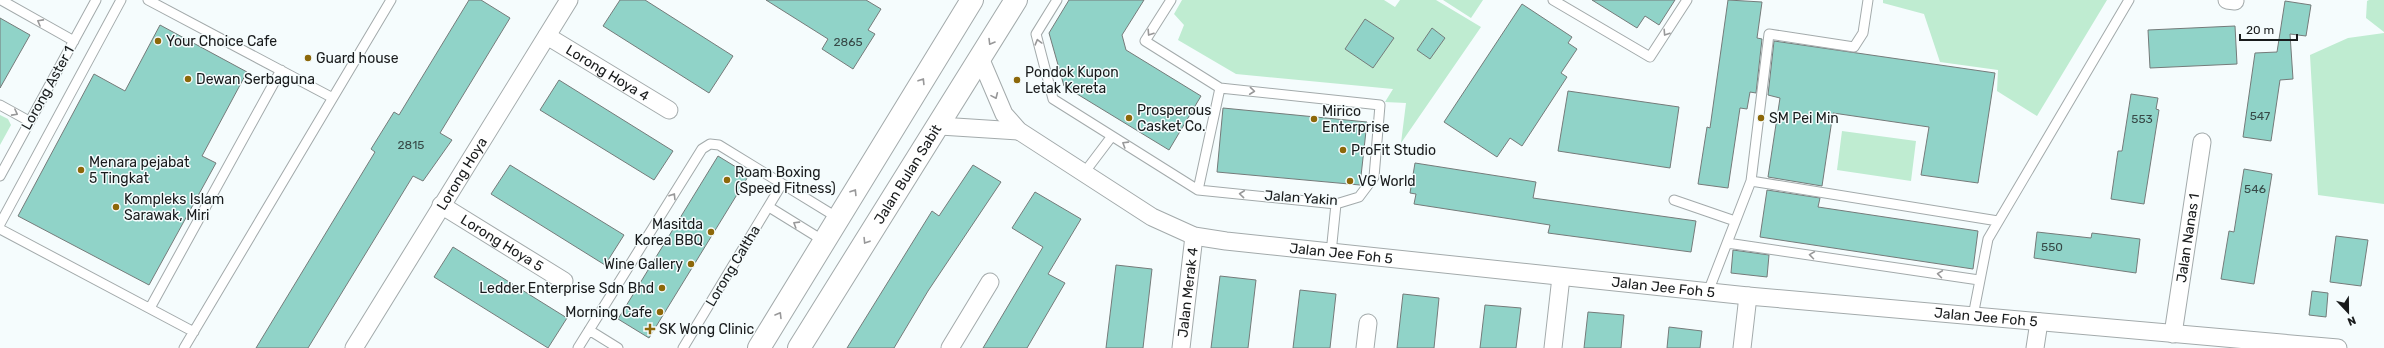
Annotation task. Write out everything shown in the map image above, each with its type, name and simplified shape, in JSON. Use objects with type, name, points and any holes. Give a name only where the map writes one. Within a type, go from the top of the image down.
[{"type":"main road","points":[[759,348],[972,0]]},
{"type":"main road","name":"Jalan Bulan Sabit","points":[[799,348],[940,126],[1016,0]]},
{"type":"street","name":"Lorong Hoya","points":[[354,348],[440,205],[569,0]]},
{"type":"street","name":"Lorong Hoya 4","points":[[547,36],[669,110]]},
{"type":"street","name":"Jalan Jee Foh 5","points":[[980,60],[1004,114],[1019,131],[1152,217],[1194,236],[1331,253],[1708,292],[2173,334],[2196,342],[2338,348]]},
{"type":"street","name":"Jalan Jee Foh 5","points":[[940,126],[1019,131]]},
{"type":"street","name":"Jalan Nanas 1","points":[[2173,334],[2202,142]]},
{"type":"street","name":"Lorong Hoya 5","points":[[440,205],[564,281]]},
{"type":"street","name":"Jalan Merak 4","points":[[1181,348],[1194,236]]},
{"type":"street","points":[[1553,348],[1561,277]]},
{"type":"street","points":[[950,348],[990,282]]},
{"type":"street","points":[[1742,348],[1748,296]]},
{"type":"street","points":[[2035,348],[2039,322]]},
{"type":"street","points":[[1365,348],[1368,323]]},
{"type":"lane","points":[[1,0],[74,41]]},
{"type":"lane","name":"Lorong Aster 1","points":[[1,172],[96,0]]},
{"type":"lane","points":[[0,224],[121,0]]},
{"type":"lane","points":[[148,0],[331,97]]},
{"type":"lane","points":[[184,348],[331,97],[391,0]]},
{"type":"lane","name":"Jalan Yakin","points":[[1057,0],[1036,34],[1053,99],[1198,190],[1336,204],[1359,197],[1374,177],[1380,105],[1220,88],[1145,41],[1171,0]]},
{"type":"lane","points":[[1553,0],[1650,57],[1687,0]]},
{"type":"lane","points":[[1708,292],[1751,180],[1769,34],[1854,46],[1863,33],[1868,0]]},
{"type":"lane","points":[[1973,316],[1988,239],[2129,0]]},
{"type":"lane","points":[[150,308],[281,70]]},
{"type":"lane","points":[[1198,190],[1220,88]]},
{"type":"lane","points":[[0,105],[29,121]]},
{"type":"lane","points":[[1084,173],[1112,136]]},
{"type":"lane","points":[[578,348],[702,149],[710,144],[719,145],[838,218]]},
{"type":"lane","points":[[1751,180],[1998,221]]},
{"type":"lane","name":"Lorong Caltha","points":[[683,348],[782,184]]},
{"type":"lane","points":[[1674,200],[1735,221]]},
{"type":"lane","points":[[1331,253],[1336,204]]},
{"type":"lane","points":[[768,207],[824,241]]},
{"type":"lane","points":[[0,229],[194,332]]},
{"type":"lane","points":[[1727,243],[1979,280]]},
{"type":"lane","points":[[589,330],[618,348]]},
{"type":"green space","points":[[1182,0],[1384,0],[1395,7],[1400,0],[1436,0],[1481,27],[1401,143],[1406,103],[1385,102],[1393,89],[1236,74],[1178,40],[1184,25],[1174,14]]},
{"type":"green space","points":[[1443,0],[1483,0],[1471,18]]},
{"type":"green space","points":[[1883,0],[2107,0],[2037,116],[1997,91],[1998,70],[1940,62],[1924,14],[1883,3]]},
{"type":"green space","points":[[2384,0],[2384,32],[2366,18],[2367,1]]},
{"type":"green space","points":[[2384,33],[2384,204],[2318,195],[2310,55],[2348,38]]},
{"type":"green space","points":[[0,115],[8,119],[11,125],[0,145]]},
{"type":"green space","points":[[1842,131],[1916,141],[1911,181],[1837,170]]},
{"type":"building","points":[[469,0],[481,0],[510,18],[440,133],[452,140],[423,181],[413,176],[308,348],[256,348],[375,152],[371,149],[394,112],[399,115]]},
{"type":"building","points":[[620,0],[645,0],[733,56],[709,93],[603,26]]},
{"type":"building","points":[[766,0],[866,0],[881,9],[868,30],[875,34],[853,69],[822,49],[828,39]]},
{"type":"building","points":[[1069,0],[1144,0],[1122,35],[1126,50],[1201,96],[1169,150],[1064,86],[1049,33]]},
{"type":"building","points":[[1592,0],[1675,0],[1659,25],[1645,16],[1637,28]]},
{"type":"building","points":[[1728,0],[1762,2],[1757,38],[1762,39],[1756,93],[1750,92],[1747,109],[1740,108],[1728,188],[1698,184],[1707,127],[1710,128]]},
{"type":"building","points":[[2285,1],[2311,5],[2306,36],[2290,34],[2293,79],[2280,80],[2271,141],[2243,137],[2255,53],[2277,52]]},
{"type":"building","points":[[1522,4],[1572,37],[1568,43],[1577,49],[1561,73],[1567,77],[1522,146],[1510,138],[1497,157],[1444,122]]},
{"type":"building","points":[[0,18],[30,35],[0,88]]},
{"type":"building","points":[[1365,19],[1394,38],[1373,68],[1345,49]]},
{"type":"building","points":[[160,25],[247,72],[202,156],[216,163],[149,285],[18,216],[94,74],[125,91]]},
{"type":"building","points":[[2235,26],[2237,64],[2150,68],[2148,30]]},
{"type":"building","points":[[1432,28],[1445,38],[1430,59],[1417,50]]},
{"type":"building","points":[[1774,41],[1995,73],[1978,183],[1921,175],[1929,127],[1833,113],[1822,186],[1768,177],[1780,98],[1768,95]]},
{"type":"building","points":[[559,80],[673,151],[654,180],[540,110]]},
{"type":"building","points":[[1568,91],[1679,107],[1670,168],[1558,151]]},
{"type":"building","points":[[2131,94],[2158,98],[2156,109],[2159,110],[2144,204],[2111,199],[2118,151],[2122,151]]},
{"type":"building","points":[[1223,108],[1367,122],[1360,185],[1217,172]]},
{"type":"building","points":[[718,156],[749,175],[649,338],[618,319]]},
{"type":"building","points":[[1415,163],[1536,182],[1533,198],[1696,221],[1691,252],[1548,233],[1550,225],[1414,204],[1416,194],[1410,193]]},
{"type":"building","points":[[510,165],[624,235],[605,265],[491,194]]},
{"type":"building","points":[[973,165],[1001,182],[928,291],[894,348],[847,348],[932,211],[939,216]]},
{"type":"building","points":[[2244,169],[2272,174],[2254,284],[2221,279],[2229,231],[2234,232]]},
{"type":"building","points":[[1767,190],[1820,198],[1818,207],[1978,231],[1973,269],[1760,237]]},
{"type":"building","points":[[1035,192],[1081,219],[1048,274],[1065,283],[1027,348],[983,348],[1043,247],[1012,228]]},
{"type":"building","points":[[2037,232],[2091,238],[2092,233],[2140,239],[2136,273],[2034,258]]},
{"type":"building","points":[[2336,236],[2368,240],[2361,286],[2330,282]]},
{"type":"building","points":[[453,247],[567,318],[548,348],[434,277]]},
{"type":"building","points":[[1733,250],[1769,255],[1767,277],[1731,273]]},
{"type":"building","points":[[1116,265],[1152,269],[1143,348],[1106,348]]},
{"type":"building","points":[[1220,276],[1256,280],[1248,348],[1211,348]]},
{"type":"building","points":[[1300,290],[1336,294],[1330,348],[1293,348]]},
{"type":"building","points":[[2312,291],[2328,293],[2326,317],[2309,315]]},
{"type":"building","points":[[1403,294],[1439,298],[1434,348],[1397,348]]},
{"type":"building","points":[[1485,305],[1521,308],[1516,348],[1480,348]]},
{"type":"building","points":[[1588,312],[1624,315],[1621,348],[1584,348]]},
{"type":"building","points":[[1669,327],[1702,331],[1700,348],[1667,348]]},
{"type":"place","name":"Your Choice Cafe","points":[[158,41]]},
{"type":"place","name":"Guard house","points":[[308,58]]},
{"type":"place","name":"Dewan Serbaguna","points":[[188,79]]},
{"type":"place","name":"Pondok Kupon Letak Kereta","points":[[1017,80]]},
{"type":"place","name":"Prosperous Casket Co.","points":[[1129,118]]},
{"type":"place","name":"SM Pei Min","points":[[1761,118]]},
{"type":"place","name":"Mirico Enterprise","points":[[1314,119]]},
{"type":"place","name":"ProFit Studio","points":[[1343,150]]},
{"type":"place","name":"Menara pejabat 5 Tingkat","points":[[81,170]]},
{"type":"place","name":"Roam Boxing (Speed Fitness)","points":[[727,180]]},
{"type":"place","name":"VG World","points":[[1350,181]]},
{"type":"place","name":"Kompleks Islam Sarawak, Miri","points":[[116,207]]},
{"type":"place","name":"Masitda Korea BBQ","points":[[711,232]]},
{"type":"place","name":"Wine Gallery","points":[[691,264]]},
{"type":"place","name":"Ledder Enterprise Sdn Bhd","points":[[662,288]]},
{"type":"place","name":"Morning Cafe","points":[[660,312]]},
{"type":"place","name":"SK Wong Clinic","points":[[650,329]]}]
